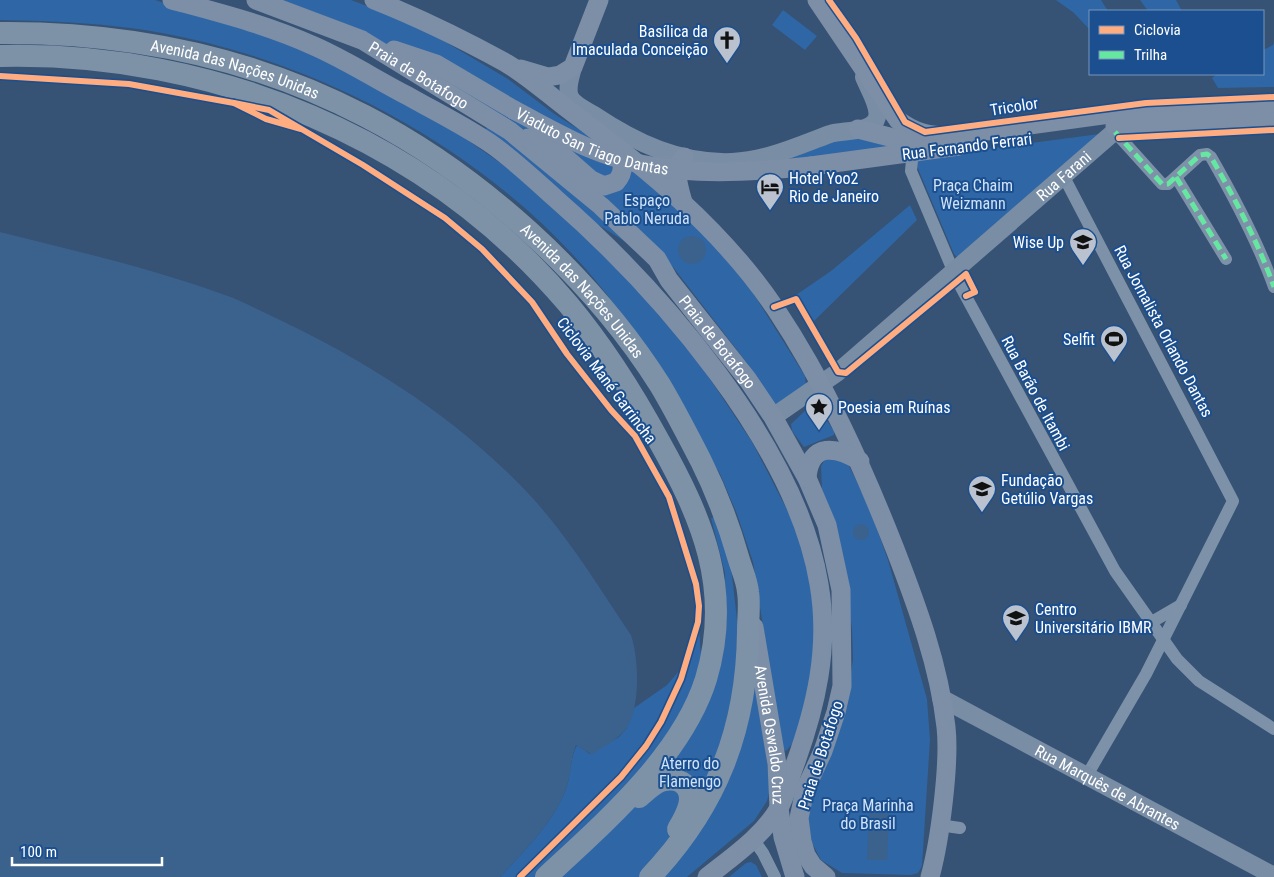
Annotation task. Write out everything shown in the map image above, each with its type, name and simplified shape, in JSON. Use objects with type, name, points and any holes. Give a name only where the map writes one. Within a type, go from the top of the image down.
[{"type":"highway","name":"Avenida das Nações Unidas","points":[[0,33],[42,33],[121,40],[203,55],[257,71],[329,98],[365,116],[438,158],[464,177],[509,213],[558,260],[609,316],[660,386],[716,491],[731,532],[748,592],[744,684],[739,716],[723,766],[700,815],[679,845],[650,877]]},
{"type":"highway","name":"Avenida das Nações Unidas","points":[[0,56],[88,58],[164,69],[220,83],[265,98],[334,126],[401,162],[464,206],[502,237],[534,267],[584,324],[616,368],[647,418],[698,515],[709,550],[716,604],[712,656],[707,676],[688,721],[659,763],[591,835]]},
{"type":"highway","points":[[546,877],[591,835],[660,782],[677,780],[684,784],[690,796],[685,817],[646,877]]},
{"type":"main road","name":"Praia de Botafogo","points":[[172,0],[252,21],[315,46],[492,145],[525,170],[587,226],[651,293],[735,398],[761,440],[794,501],[804,527],[819,584],[823,655],[812,713],[779,808]]},
{"type":"main road","name":"Praia de Botafogo","points":[[257,0],[362,40],[510,132],[600,206],[656,259],[669,280],[702,319],[772,417],[807,478],[827,525],[841,590],[842,686],[825,743],[805,790],[800,818],[802,841],[813,866],[826,877]]},
{"type":"main road","points":[[374,0],[508,64],[548,77],[560,75],[573,67],[599,0]]},
{"type":"main road","name":"Rua Fernando Ferrari","points":[[817,0],[898,120],[908,128],[926,135],[950,136],[1118,123]]},
{"type":"main road","name":"Viaduto San Tiago Dantas","points":[[362,40],[436,64],[514,110],[590,148],[620,159],[652,166],[728,174],[811,166]]},
{"type":"main road","points":[[508,64],[608,140],[683,202],[736,258],[774,307],[822,385],[860,461],[922,624],[941,698],[946,734],[939,825],[930,877]]},
{"type":"main road","points":[[1118,123],[1274,108]]},
{"type":"main road","points":[[1118,123],[1274,122]]},
{"type":"main road","name":"Rua Fernando Ferrari","points":[[811,166],[1118,123]]},
{"type":"main road","points":[[858,129],[926,150]]},
{"type":"main road","points":[[510,132],[559,152],[591,180],[604,186],[616,182],[623,166],[619,154],[608,140]]},
{"type":"main road","points":[[683,202],[677,176],[678,166],[684,157]]},
{"type":"main road","points":[[587,226],[637,252],[669,280]]},
{"type":"main road","points":[[807,478],[810,463],[816,455],[823,451],[840,450],[860,461]]},
{"type":"main road","points":[[819,584],[827,525]]},
{"type":"main road","name":"Avenida Oswaldo Cruz","points":[[748,592],[777,764],[779,808],[783,837],[795,877]]},
{"type":"main road","points":[[805,790],[823,720],[823,655]]},
{"type":"main road","points":[[707,877],[753,839],[779,808]]},
{"type":"street","points":[[252,21],[257,0]]},
{"type":"street","points":[[573,67],[568,90],[574,102],[646,146],[684,157],[729,162],[762,159],[836,133],[858,129],[874,123],[878,113],[862,68]]},
{"type":"street","points":[[1118,123],[1160,183],[1166,185],[1200,155],[1207,154],[1211,157],[1241,211],[1267,266],[1274,287]]},
{"type":"street","name":"Rua Farani","points":[[772,417],[822,385],[1064,177],[1118,123]]},
{"type":"street","name":"Rua Barão de Itambi","points":[[926,150],[912,160],[911,171],[953,271],[1114,571],[1177,659],[1199,681],[1274,729]]},
{"type":"street","name":"Rua Jornalista Orlando Dantas","points":[[1064,177],[1233,501],[1181,606]]},
{"type":"street","points":[[1176,178],[1226,259]]},
{"type":"street","points":[[1150,623],[1181,606]]},
{"type":"street","points":[[1086,777],[1146,674],[1181,606]]},
{"type":"street","name":"Rua Marquês de Abrantes","points":[[941,698],[1274,876]]},
{"type":"street","points":[[939,825],[960,828]]},
{"type":"street","points":[[753,839],[776,877]]},
{"type":"green space","points":[[0,0],[155,0],[308,50],[453,130],[509,169],[600,249],[667,323],[704,370],[752,442],[799,533],[810,570],[816,645],[812,684],[793,743],[786,751],[782,748],[753,562],[737,514],[720,474],[622,314],[574,256],[526,209],[473,167],[415,129],[355,96],[292,69],[227,48],[162,33],[81,23],[0,20]]},
{"type":"green space","points":[[273,0],[351,0],[415,24],[508,79],[553,113],[600,143],[617,170],[603,179],[565,149],[509,123],[395,48]]},
{"type":"green space","points":[[1056,0],[1101,0],[1107,10],[1089,10],[1089,29],[1074,13]]},
{"type":"green space","points":[[1140,0],[1176,0],[1181,10],[1147,10]]},
{"type":"green space","points":[[783,10],[817,36],[805,50],[772,25]]},
{"type":"green space","points":[[1274,41],[1274,87],[1218,88],[1212,78],[1216,75],[1264,75],[1264,50],[1273,45]]},
{"type":"green space","points":[[488,126],[504,136],[637,249],[589,219],[483,133]]},
{"type":"green space","name":"Praça Chaim Weizmann","points":[[1099,134],[957,257],[954,254],[916,164],[918,158]]},
{"type":"green space","points":[[855,135],[916,146],[773,163],[833,140]]},
{"type":"green space","name":"Espaço Pablo Neruda","points":[[628,167],[705,233],[753,293],[805,376],[806,385],[775,406],[747,363],[673,267],[600,197],[594,186]]},
{"type":"green space","points":[[910,205],[917,220],[814,321],[796,295],[831,271]]},
{"type":"green space","points":[[817,406],[834,431],[834,435],[804,447],[792,431],[791,424],[809,407]]},
{"type":"green space","name":"Praça Marinha do Brasil","points":[[826,458],[847,462],[868,504],[888,560],[927,699],[930,740],[922,866],[918,873],[911,875],[842,873],[821,860],[812,843],[807,813],[849,688],[853,659],[848,599],[822,490],[821,466]]},
{"type":"green space","name":"Aterro do Flamengo","points":[[715,517],[731,567],[738,628],[758,684],[770,789],[767,801],[754,821],[687,877],[500,877],[535,838],[558,806],[568,782],[577,745],[590,754],[619,737],[626,729],[634,708],[667,685],[678,672],[686,673],[699,627],[701,657],[726,629],[725,573],[711,518]]},
{"type":"green space","points":[[751,862],[756,865],[762,877],[729,877],[746,863]]},
{"type":"shaded area","points":[[0,232],[197,285],[238,300],[311,335],[345,353],[410,393],[471,439],[526,491],[555,525],[582,561],[631,635],[637,670],[634,710],[625,730],[610,743],[594,753],[591,754],[576,745],[566,788],[558,806],[535,838],[500,877],[0,877]]},
{"type":"shaded area","points":[[692,236],[702,240],[706,250],[702,260],[692,264],[682,260],[678,250],[682,240]]},
{"type":"shaded area","points":[[858,524],[864,524],[869,529],[867,538],[858,540],[853,535],[853,529]]},
{"type":"shaded area","points":[[869,813],[889,814],[887,860],[867,860]]},
{"type":"marked path","points":[[1115,132],[1162,184],[1168,184],[1200,155],[1207,154],[1211,157],[1246,221],[1274,287]]},
{"type":"marked path","points":[[1176,177],[1226,259]]},
{"type":"cycle path","name":"Tricolor","points":[[829,0],[856,38],[905,122],[925,132],[1146,103],[1274,97]]},
{"type":"cycle path","points":[[0,76],[129,84],[234,103]]},
{"type":"cycle path","name":"Ciclovia Mané Garrincha","points":[[301,129],[266,119],[234,103],[269,110],[363,165],[445,218],[482,249],[532,302],[567,354],[611,410],[635,436],[669,497],[696,584],[699,606],[698,622],[681,679],[661,722],[646,746],[621,777],[520,877]]},
{"type":"cycle path","points":[[1119,138],[1274,130]]},
{"type":"cycle path","points":[[774,307],[796,299],[838,372],[846,373],[966,274],[975,292],[966,296]]},
{"type":"place","name":"Basílica da Imaculada Conceição","points":[[727,64]]},
{"type":"place","name":"Hotel Yoo2 Rio de Janeiro","points":[[770,211]]},
{"type":"place","name":"Wise Up","points":[[1083,266]]},
{"type":"place","name":"Selfit","points":[[1114,363]]},
{"type":"place","name":"Poesia em Ruínas","points":[[819,431]]},
{"type":"place","name":"Fundação Getúlio Vargas","points":[[982,513]]},
{"type":"place","name":"Centro Universitário IBMR","points":[[1016,642]]}]
